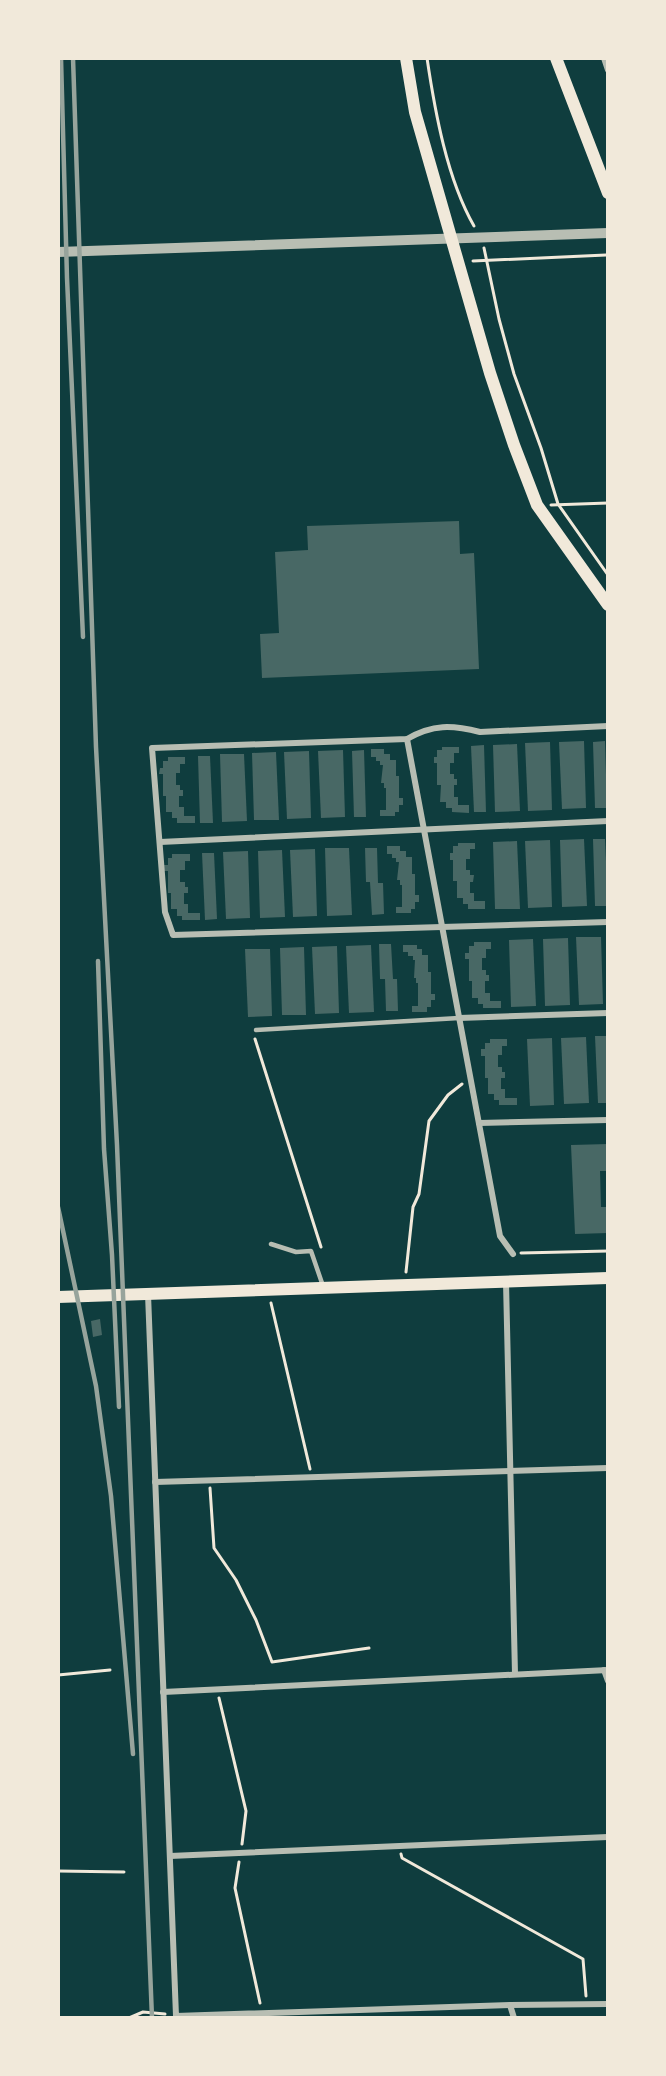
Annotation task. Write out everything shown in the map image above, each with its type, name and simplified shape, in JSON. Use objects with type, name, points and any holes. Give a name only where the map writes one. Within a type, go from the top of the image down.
[{"type":"main road","points":[[406,58],[415,112],[490,373],[537,505],[608,605]]},
{"type":"main road","points":[[556,58],[608,193]]},
{"type":"main road","points":[[58,1297],[608,1278]]},
{"type":"street","points":[[604,58],[608,70]]},
{"type":"street","points":[[58,252],[608,233]]},
{"type":"street","points":[[608,726],[480,732],[442,727],[421,731],[407,739],[152,748],[165,912],[173,935],[608,922]]},
{"type":"street","points":[[407,739],[500,1236],[513,1254]]},
{"type":"street","points":[[160,842],[608,821]]},
{"type":"street","points":[[459,1018],[608,1013]]},
{"type":"street","points":[[479,1123],[608,1119]]},
{"type":"street","points":[[506,1282],[515,1674]]},
{"type":"street","points":[[147,1294],[176,2016],[608,2004]]},
{"type":"street","points":[[155,1482],[608,1468]]},
{"type":"street","points":[[163,1692],[606,1670],[608,1681]]},
{"type":"street","points":[[170,1856],[608,1837]]},
{"type":"street","points":[[510,2005],[514,2018]]},
{"type":"lane","points":[[256,1030],[459,1018]]},
{"type":"lane","points":[[271,1244],[296,1252],[311,1251],[324,1288]]},
{"type":"path","points":[[426,58],[443,142],[469,217],[482,237],[499,320],[514,374],[542,448],[558,504],[608,575]]},
{"type":"path","points":[[473,261],[606,255]]},
{"type":"path","points":[[537,505],[608,503]]},
{"type":"path","points":[[256,1030],[255,1039],[321,1248],[311,1251]]},
{"type":"path","points":[[404,1285],[413,1207],[419,1194],[429,1121],[447,1095],[470,1078]]},
{"type":"path","points":[[513,1254],[608,1251]]},
{"type":"path","points":[[268,1290],[312,1478]]},
{"type":"path","points":[[209,1481],[214,1548],[236,1580],[256,1620],[272,1662],[369,1648]]},
{"type":"path","points":[[58,1675],[110,1670]]},
{"type":"path","points":[[400,1846],[402,1858],[583,1959],[586,2004]]},
{"type":"path","points":[[58,1871],[124,1872]]},
{"type":"path","points":[[129,2018],[143,2012],[176,2016]]},
{"type":"building","points":[[459,521],[460,554],[474,553],[479,669],[262,678],[260,634],[279,633],[275,552],[308,550],[307,526]]},
{"type":"building","points":[[584,741],[586,808],[562,809],[559,742]]},
{"type":"building","points":[[605,741],[607,808],[595,808],[593,742]]},
{"type":"building","points":[[550,742],[552,810],[528,811],[525,743]]},
{"type":"building","points":[[517,744],[520,811],[495,812],[493,745]]},
{"type":"building","points":[[484,745],[486,812],[474,812],[471,746]]},
{"type":"building","points":[[442,747],[459,747],[459,753],[454,753],[454,763],[450,763],[450,774],[454,774],[454,779],[457,779],[457,785],[454,785],[454,797],[458,797],[458,805],[469,805],[469,813],[452,812],[452,808],[446,808],[446,802],[440,802],[441,785],[437,785],[437,763],[434,763],[434,757],[437,757],[437,750],[442,750]]},
{"type":"building","points":[[371,749],[384,749],[384,754],[390,754],[390,760],[396,760],[399,798],[403,798],[403,805],[399,805],[399,812],[395,812],[395,816],[380,816],[380,810],[386,810],[386,788],[384,788],[384,783],[381,783],[383,765],[380,765],[380,761],[376,761],[376,757],[371,757]]},
{"type":"building","points":[[343,750],[345,817],[321,818],[318,751]]},
{"type":"building","points":[[364,750],[366,817],[354,817],[352,751]]},
{"type":"building","points":[[309,751],[311,818],[287,819],[284,752]]},
{"type":"building","points":[[276,752],[279,820],[254,820],[252,753]]},
{"type":"building","points":[[220,754],[244,754],[247,821],[222,822]]},
{"type":"building","points":[[198,756],[210,756],[213,823],[200,823]]},
{"type":"building","points":[[168,757],[185,757],[185,764],[180,764],[180,773],[176,773],[176,785],[180,785],[180,790],[183,790],[183,796],[179,796],[179,807],[184,807],[184,816],[195,816],[195,823],[177,823],[177,818],[172,818],[172,812],[166,812],[163,774],[159,774],[160,768],[163,768],[163,761],[168,761]]},
{"type":"building","points":[[584,839],[587,906],[562,907],[560,840]]},
{"type":"building","points":[[593,839],[605,839],[608,906],[595,906]]},
{"type":"building","points":[[550,840],[552,907],[528,908],[525,841]]},
{"type":"building","points":[[517,841],[520,909],[495,909],[493,842]]},
{"type":"building","points":[[458,843],[475,843],[475,849],[470,849],[470,859],[466,859],[466,870],[470,870],[470,875],[474,875],[473,882],[470,882],[470,893],[474,893],[474,901],[485,901],[485,909],[468,909],[468,904],[463,904],[463,898],[457,898],[457,881],[453,881],[453,860],[450,860],[450,853],[453,853],[453,846],[458,846]]},
{"type":"building","points":[[387,846],[400,846],[400,851],[406,851],[406,857],[412,857],[415,895],[419,895],[419,902],[415,902],[415,909],[411,909],[411,913],[396,913],[396,907],[402,907],[402,885],[400,885],[400,880],[397,880],[399,862],[396,862],[396,858],[392,858],[392,854],[387,854]]},
{"type":"building","points":[[325,848],[349,848],[352,915],[327,916]]},
{"type":"building","points":[[365,848],[377,848],[378,883],[383,883],[384,914],[372,915],[370,882],[366,882]]},
{"type":"building","points":[[315,849],[317,916],[293,917],[290,850]]},
{"type":"building","points":[[282,850],[285,917],[260,918],[258,851]]},
{"type":"building","points":[[248,851],[250,918],[226,919],[223,852]]},
{"type":"building","points":[[202,853],[214,853],[217,919],[205,920]]},
{"type":"building","points":[[172,854],[190,854],[190,861],[185,861],[185,870],[180,870],[180,882],[185,882],[185,887],[188,887],[188,893],[184,893],[184,904],[188,904],[188,913],[200,913],[200,920],[182,920],[182,916],[177,916],[177,909],[171,909],[168,871],[164,871],[164,865],[168,865],[168,858],[172,858]]},
{"type":"building","points":[[576,937],[601,937],[603,1004],[579,1005]]},
{"type":"building","points":[[568,938],[570,1005],[545,1006],[543,939]]},
{"type":"building","points":[[533,939],[536,1006],[511,1007],[509,940]]},
{"type":"building","points":[[474,942],[491,942],[491,949],[486,949],[486,958],[482,958],[482,970],[486,970],[486,975],[489,975],[489,981],[485,981],[485,993],[490,993],[490,1001],[501,1001],[501,1008],[483,1008],[483,1004],[478,1004],[478,998],[472,998],[469,959],[465,959],[465,953],[469,953],[469,946],[474,946]]},
{"type":"building","points":[[379,944],[391,944],[393,979],[397,979],[398,1011],[386,1011],[385,979],[380,979]]},
{"type":"building","points":[[371,945],[374,1012],[349,1013],[346,946]]},
{"type":"building","points":[[403,945],[417,945],[417,949],[422,949],[422,955],[428,955],[431,994],[435,994],[435,1000],[431,1000],[431,1007],[427,1007],[427,1012],[412,1012],[412,1006],[418,1006],[418,983],[414,978],[415,960],[413,956],[408,956],[408,952],[403,952]]},
{"type":"building","points":[[337,946],[339,1013],[315,1014],[312,947]]},
{"type":"building","points":[[304,947],[306,1015],[282,1015],[280,948]]},
{"type":"building","points":[[245,949],[270,949],[272,1016],[248,1017]]},
{"type":"building","points":[[595,1036],[608,1036],[608,1103],[598,1103]]},
{"type":"building","points":[[586,1037],[589,1103],[564,1104],[561,1038]]},
{"type":"building","points":[[552,1038],[554,1105],[530,1106],[527,1039]]},
{"type":"building","points":[[490,1039],[507,1039],[507,1046],[502,1046],[502,1055],[498,1055],[498,1067],[502,1067],[502,1072],[505,1072],[505,1078],[501,1078],[501,1089],[505,1089],[505,1098],[517,1098],[517,1105],[499,1105],[499,1100],[494,1100],[494,1094],[488,1094],[485,1056],[481,1056],[481,1049],[485,1049],[485,1043],[490,1043]]},
{"type":"building","points":[[608,1144],[608,1171],[600,1171],[601,1207],[608,1207],[608,1233],[575,1234],[571,1145]]},
{"type":"building","points":[[100,1319],[102,1335],[93,1337],[91,1321]]},
{"type":"railway","points":[[61,58],[67,278],[83,637]]},
{"type":"railway","points":[[73,58],[96,747],[117,1145],[152,2018]]},
{"type":"railway","points":[[98,961],[104,1149],[112,1255],[119,1407]]},
{"type":"railway","points":[[58,1207],[96,1386],[111,1496],[133,1754]]}]
